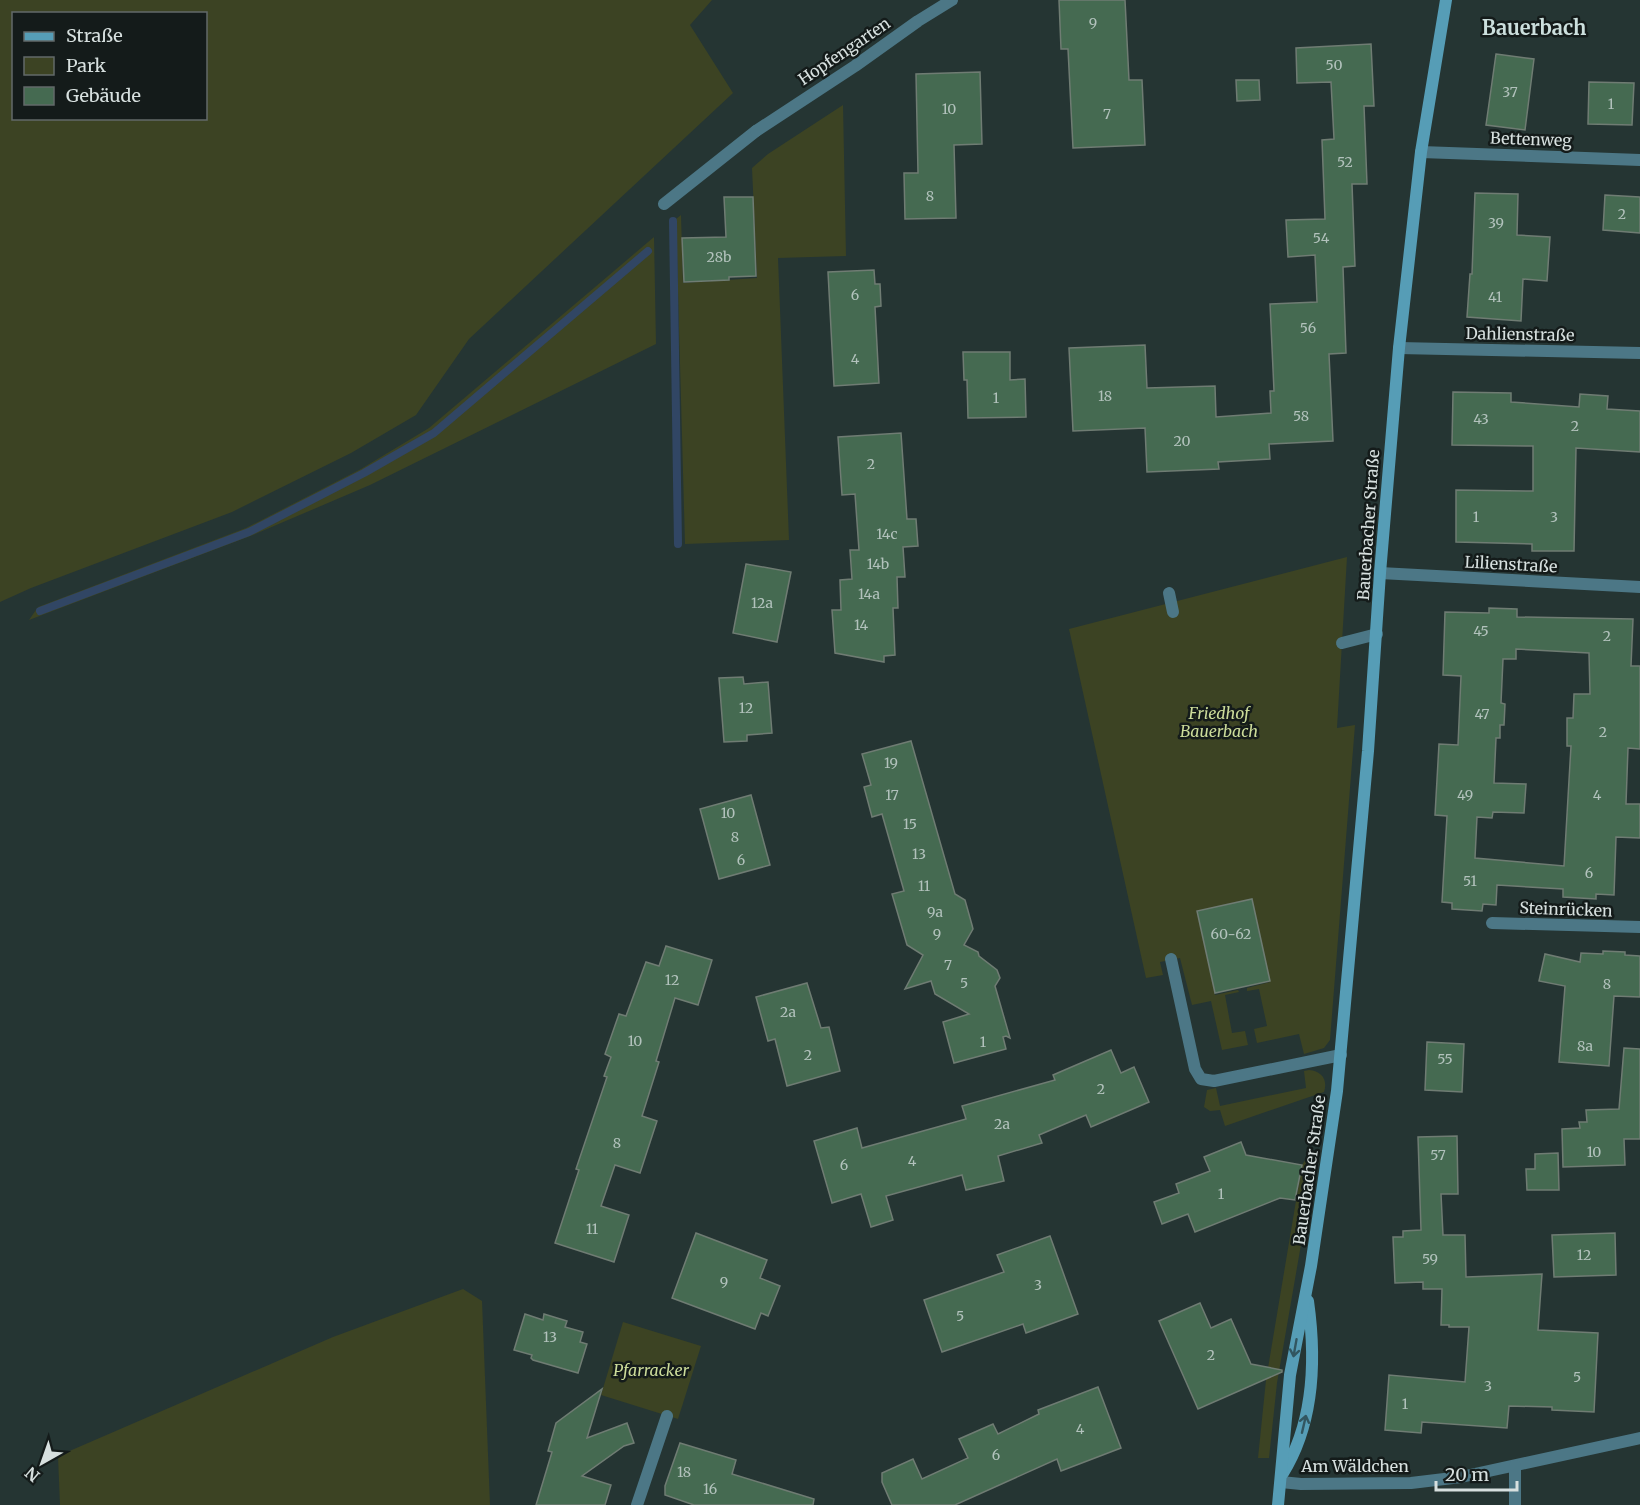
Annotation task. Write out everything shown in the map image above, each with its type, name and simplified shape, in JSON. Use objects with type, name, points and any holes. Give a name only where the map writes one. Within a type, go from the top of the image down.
[{"type":"street","name":"Hopfengarten","points":[[664,204],[756,131],[952,0]]},
{"type":"street","name":"Bauerbacher Straße","points":[[1307,1291],[1341,1055],[1399,348],[1421,152],[1446,0]]},
{"type":"street","name":"Bettenweg","points":[[1421,152],[1640,160]]},
{"type":"street","name":"Dahlienstraße","points":[[1399,348],[1640,353]]},
{"type":"street","name":"Lilienstraße","points":[[1380,573],[1640,587]]},
{"type":"street","points":[[1169,593],[1173,612]]},
{"type":"street","points":[[1342,643],[1377,634]]},
{"type":"street","name":"Steinrücken","points":[[1492,923],[1640,927]]},
{"type":"street","points":[[1171,959],[1195,1069],[1201,1079],[1214,1081],[1341,1055]]},
{"type":"street","points":[[1278,1505],[1290,1375],[1307,1291]]},
{"type":"street","points":[[1281,1480],[1301,1438],[1306,1415],[1312,1368],[1307,1291]]},
{"type":"street","points":[[637,1505],[667,1416]]},
{"type":"street","name":"Am Wäldchen","points":[[1281,1480],[1301,1484],[1411,1484],[1461,1477],[1640,1438]]},
{"type":"street","points":[[1515,1466],[1515,1505]]},
{"type":"green space","points":[[0,0],[712,0],[690,25],[733,93],[469,339],[416,415],[351,453],[232,512],[31,588],[0,602]]},
{"type":"green space","points":[[843,105],[846,256],[778,258],[789,540],[685,544],[676,219],[681,215],[683,283],[757,278],[752,168],[768,154]]},
{"type":"green space","points":[[654,237],[656,344],[370,485],[253,535],[29,620],[38,607],[246,528],[361,469],[429,428]]},
{"type":"green space","name":"Friedhof Bauerbach","points":[[1347,557],[1337,728],[1355,725],[1330,1040],[1324,1048],[1304,1054],[1299,1034],[1257,1043],[1254,1029],[1267,1026],[1259,989],[1247,991],[1247,988],[1270,982],[1252,899],[1197,911],[1215,995],[1238,990],[1239,992],[1225,995],[1232,1033],[1245,1031],[1248,1045],[1222,1050],[1211,1001],[1192,1005],[1180,958],[1160,962],[1163,975],[1146,978],[1069,629]]},
{"type":"green space","points":[[1309,1070],[1321,1074],[1325,1084],[1324,1092],[1225,1126],[1220,1110],[1210,1111],[1204,1107],[1207,1090],[1216,1088],[1220,1106],[1306,1088],[1304,1071]]},
{"type":"green space","points":[[1307,1157],[1316,1158],[1277,1383],[1269,1458],[1258,1458],[1266,1380],[1302,1165]]},
{"type":"green space","points":[[463,1289],[482,1301],[490,1505],[60,1505],[58,1456],[333,1337]]},
{"type":"green space","name":"Pfarracker","points":[[623,1322],[701,1346],[678,1419],[601,1395]]},
{"type":"building","points":[[1059,0],[1125,0],[1129,80],[1142,80],[1145,145],[1073,148],[1068,49],[1061,49]]},
{"type":"building","points":[[1371,44],[1374,106],[1364,106],[1367,184],[1352,184],[1355,266],[1343,267],[1346,353],[1329,354],[1333,441],[1269,444],[1270,459],[1218,462],[1219,469],[1147,472],[1145,428],[1073,431],[1069,348],[1145,345],[1147,388],[1215,386],[1216,417],[1271,413],[1270,391],[1274,391],[1270,304],[1317,302],[1315,255],[1288,257],[1286,220],[1325,219],[1322,140],[1334,139],[1331,82],[1297,83],[1296,48]]},
{"type":"building","points":[[1496,54],[1534,59],[1525,130],[1486,125]]},
{"type":"building","points":[[980,72],[982,144],[954,145],[956,218],[905,219],[904,173],[918,173],[916,74]]},
{"type":"building","points":[[1236,80],[1259,80],[1260,100],[1237,101]]},
{"type":"building","points":[[1589,82],[1634,83],[1632,125],[1588,124]]},
{"type":"building","points":[[1475,193],[1518,194],[1517,235],[1550,237],[1547,281],[1523,279],[1521,321],[1467,317],[1470,274],[1472,274]]},
{"type":"building","points":[[1605,195],[1640,197],[1640,233],[1603,230]]},
{"type":"building","points":[[724,197],[753,197],[756,276],[684,282],[682,238],[726,237]]},
{"type":"building","points":[[874,270],[875,284],[880,284],[881,306],[875,307],[879,383],[834,386],[828,272]]},
{"type":"building","points":[[963,352],[1010,352],[1010,380],[1025,379],[1026,417],[968,418],[967,380],[964,380]]},
{"type":"building","points":[[1453,392],[1511,393],[1511,402],[1579,407],[1580,394],[1608,396],[1607,409],[1640,411],[1640,452],[1576,448],[1574,551],[1532,551],[1532,544],[1456,542],[1456,490],[1533,491],[1533,446],[1452,445]]},
{"type":"building","points":[[901,433],[907,519],[916,519],[918,546],[903,547],[905,577],[897,577],[898,608],[893,608],[895,655],[884,656],[884,662],[835,653],[832,610],[841,610],[840,580],[852,579],[850,550],[859,550],[855,494],[842,495],[838,437]]},
{"type":"building","points":[[746,564],[791,572],[777,642],[733,633]]},
{"type":"building","points":[[1489,608],[1517,609],[1517,617],[1633,619],[1631,666],[1640,666],[1640,749],[1628,748],[1626,804],[1640,804],[1640,838],[1616,837],[1614,895],[1596,894],[1596,899],[1563,897],[1563,889],[1497,885],[1496,905],[1483,904],[1482,911],[1452,909],[1452,903],[1442,902],[1447,816],[1435,815],[1439,744],[1458,745],[1461,676],[1443,675],[1445,612],[1489,613]],"holes":[[[1516,649],[1589,653],[1590,694],[1574,694],[1573,718],[1567,718],[1567,746],[1571,746],[1564,866],[1475,858],[1477,817],[1492,818],[1493,812],[1524,813],[1526,784],[1494,783],[1496,738],[1500,738],[1500,725],[1504,725],[1505,704],[1501,703],[1503,659],[1516,659]]]},
{"type":"building","points":[[743,677],[744,684],[768,682],[772,733],[747,735],[747,741],[724,742],[719,678]]},
{"type":"building","points":[[911,741],[955,894],[965,900],[972,925],[973,929],[964,945],[978,952],[979,956],[997,970],[1000,978],[995,986],[1010,1038],[1003,1037],[1006,1049],[954,1063],[943,1022],[969,1014],[935,994],[931,981],[905,989],[923,955],[907,945],[892,894],[904,891],[882,814],[872,817],[864,787],[871,785],[862,754]]},
{"type":"building","points":[[751,795],[770,865],[719,879],[700,809]]},
{"type":"building","points":[[1252,899],[1270,981],[1215,993],[1197,911]]},
{"type":"building","points":[[666,946],[712,960],[698,1005],[675,998],[656,1061],[659,1062],[642,1116],[657,1121],[640,1173],[615,1165],[601,1206],[629,1215],[614,1262],[555,1243],[579,1170],[576,1169],[607,1077],[604,1076],[611,1057],[605,1054],[619,1014],[626,1016],[646,962],[659,966]]},
{"type":"building","points":[[1603,951],[1625,952],[1625,955],[1640,956],[1640,997],[1614,996],[1609,1066],[1559,1062],[1565,986],[1539,981],[1545,954],[1580,962],[1581,953],[1603,954]]},
{"type":"building","points":[[807,983],[821,1028],[829,1027],[840,1071],[787,1086],[775,1039],[768,1041],[756,997]]},
{"type":"building","points":[[1427,1042],[1464,1044],[1462,1092],[1425,1090]]},
{"type":"building","points":[[1624,1048],[1640,1049],[1640,1139],[1624,1139],[1625,1165],[1563,1167],[1562,1129],[1580,1128],[1579,1122],[1587,1122],[1586,1110],[1619,1109]]},
{"type":"building","points":[[1111,1050],[1121,1073],[1134,1067],[1149,1102],[1091,1127],[1086,1115],[1039,1135],[1042,1143],[998,1156],[1004,1181],[966,1190],[962,1175],[886,1196],[893,1220],[871,1227],[861,1194],[832,1203],[814,1141],[857,1128],[862,1148],[966,1119],[962,1106],[1055,1080],[1053,1075]]},
{"type":"building","points":[[1457,1136],[1458,1194],[1441,1194],[1443,1235],[1465,1235],[1466,1277],[1542,1274],[1538,1330],[1598,1333],[1594,1412],[1552,1410],[1552,1407],[1509,1406],[1507,1428],[1422,1422],[1421,1433],[1385,1430],[1389,1375],[1465,1382],[1469,1327],[1441,1325],[1442,1289],[1423,1289],[1423,1282],[1395,1283],[1393,1237],[1403,1237],[1403,1231],[1421,1230],[1418,1137]]},
{"type":"building","points":[[1241,1142],[1246,1155],[1302,1165],[1295,1200],[1280,1198],[1195,1232],[1188,1214],[1162,1224],[1154,1202],[1179,1193],[1176,1184],[1210,1171],[1204,1157]]},
{"type":"building","points":[[1558,1153],[1559,1190],[1527,1190],[1526,1169],[1535,1169],[1535,1154]]},
{"type":"building","points":[[696,1233],[767,1260],[760,1278],[780,1286],[768,1316],[761,1313],[755,1329],[672,1298]]},
{"type":"building","points":[[1615,1233],[1616,1275],[1554,1277],[1552,1235]]},
{"type":"building","points":[[1050,1236],[1078,1314],[1026,1333],[1023,1324],[942,1352],[924,1300],[1004,1272],[997,1255]]},
{"type":"building","points":[[1200,1303],[1211,1328],[1231,1319],[1251,1364],[1282,1370],[1282,1372],[1198,1409],[1159,1321]]},
{"type":"building","points":[[525,1314],[543,1320],[544,1314],[567,1321],[565,1327],[583,1332],[580,1342],[587,1344],[578,1373],[533,1360],[532,1355],[514,1350]]},
{"type":"building","points":[[1098,1387],[1121,1448],[1061,1471],[1057,1459],[955,1505],[892,1505],[882,1482],[882,1473],[913,1459],[922,1479],[968,1458],[959,1439],[993,1424],[998,1434],[1039,1414],[1038,1410]]},
{"type":"building","points":[[602,1389],[587,1438],[627,1423],[634,1443],[624,1446],[582,1476],[611,1485],[605,1505],[536,1505],[552,1452],[548,1451],[556,1423]]},
{"type":"building","points":[[680,1443],[736,1460],[732,1474],[814,1499],[813,1505],[694,1505],[665,1495],[665,1486]]},
{"type":"waterway","points":[[673,221],[678,544]]},
{"type":"waterway","points":[[40,611],[249,532],[364,473],[434,433],[648,251]]},
{"type":"district","name":"Bauerbach","points":[[1534,27]]}]
